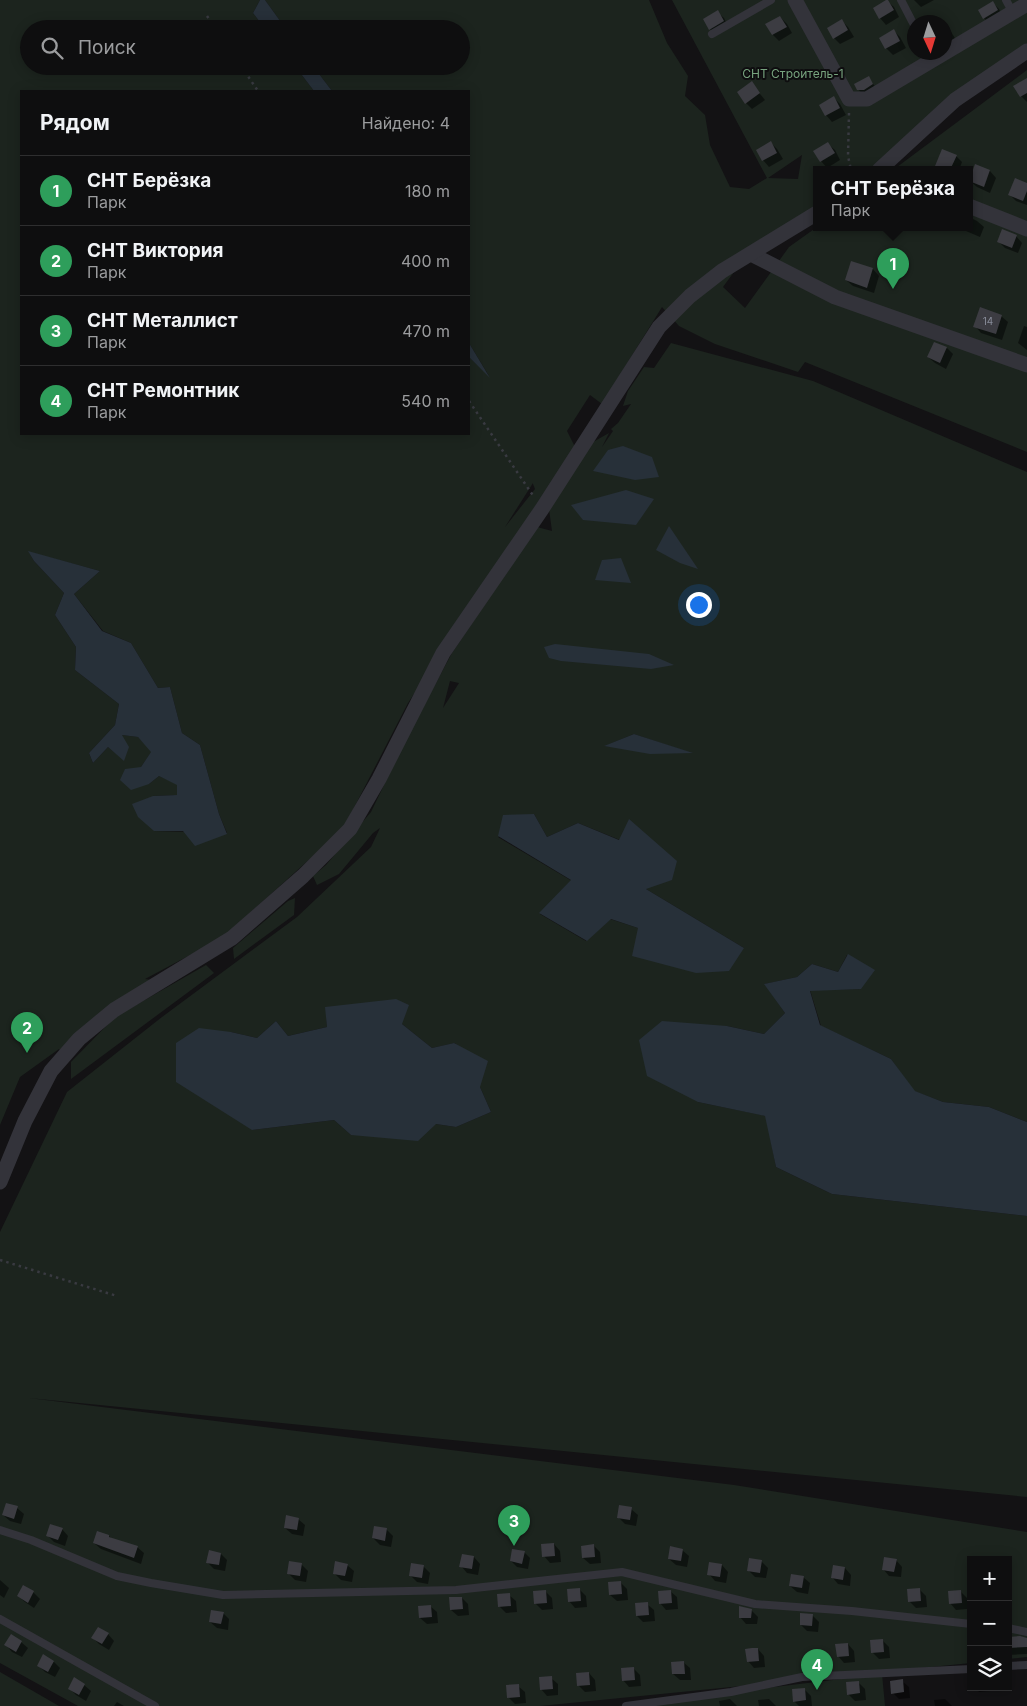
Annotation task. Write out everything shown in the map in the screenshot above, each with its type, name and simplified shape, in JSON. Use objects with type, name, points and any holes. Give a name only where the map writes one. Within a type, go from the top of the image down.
[{"type":"street","points":[[795,0],[849,99],[867,99],[925,60]]},
{"type":"street","points":[[952,43],[1010,7],[1027,4]]},
{"type":"street","points":[[883,166],[955,100],[1027,51]]},
{"type":"street","points":[[973,208],[1027,228]]},
{"type":"street","points":[[0,1182],[25,1121],[51,1071],[79,1039],[114,1010],[232,938],[303,876],[350,829],[380,779],[442,653],[542,509],[658,327],[690,296],[722,271],[813,215]]},
{"type":"street","points":[[751,254],[835,297],[1027,365]]},
{"type":"lane","points":[[712,34],[771,0]]},
{"type":"lane","points":[[901,0],[909,15]]},
{"type":"lane","points":[[0,1530],[31,1540],[117,1576],[223,1595],[456,1590],[622,1572],[755,1604],[852,1611],[967,1624]]},
{"type":"lane","points":[[0,1619],[155,1706]]},
{"type":"lane","points":[[1012,1629],[1027,1632]]},
{"type":"lane","points":[[1012,1666],[1027,1665]]},
{"type":"lane","points":[[626,1706],[731,1692],[802,1677],[967,1669]]},
{"type":"path","points":[[207,16],[210,20]]},
{"type":"path","points":[[247,75],[257,90]]},
{"type":"path","points":[[849,99],[848,156],[850,166]]},
{"type":"path","points":[[470,402],[542,509]]},
{"type":"path","points":[[0,1260],[117,1296]]},
{"type":"green space","name":"СНТ Строитель-1","points":[[0,0],[260,0],[253,13],[258,20],[20,20],[20,75],[302,75],[313,90],[20,90],[20,435],[470,435],[470,358],[489,376],[470,345],[470,90],[331,90],[320,75],[470,75],[470,20],[279,20],[265,0],[649,0],[667,43],[688,76],[685,96],[705,115],[710,145],[730,187],[749,189],[767,178],[672,0],[1027,0],[1027,47],[879,166],[813,166],[813,211],[750,250],[723,287],[745,308],[789,247],[813,230],[973,231],[973,166],[898,166],[1027,70],[1027,452],[805,362],[798,372],[715,344],[679,326],[662,307],[602,404],[590,395],[567,431],[576,449],[408,703],[343,829],[222,938],[145,979],[152,980],[62,1053],[59,1049],[20,1077],[0,1125]],"holes":[[[802,155],[798,179],[768,178]],[[533,483],[535,489],[505,527]],[[29,552],[100,571],[74,594],[103,631],[131,643],[158,688],[170,687],[182,733],[200,745],[219,814],[227,833],[154,831],[153,796],[177,795],[177,784],[159,776],[149,784],[141,767],[152,751],[138,737],[122,735],[124,760],[108,747],[93,763],[89,753],[115,725],[119,704],[75,670],[76,647],[55,615],[64,593],[34,561]]]},
{"type":"green space","points":[[671,343],[813,381],[1027,472],[1027,1122],[989,1107],[943,1102],[914,1091],[891,1059],[821,1026],[810,990],[861,989],[847,955],[838,972],[812,964],[797,977],[765,984],[785,1013],[764,1034],[727,1026],[698,1102],[766,1116],[776,1167],[832,1194],[1027,1216],[1027,1497],[29,1398],[734,1485],[1027,1532],[1027,1657],[1012,1659],[1012,1556],[967,1556],[967,1663],[540,1706],[78,1706],[0,1663],[0,1232],[67,1092],[162,1017],[297,917],[371,847],[380,828],[373,833],[339,874],[317,885],[313,876],[326,865],[371,812],[411,729],[452,653],[537,527],[552,531],[549,509],[593,442],[609,433],[602,447],[613,431],[611,429],[618,423],[631,404],[623,406],[628,391],[644,367],[654,368]],"holes":[[[450,681],[459,683],[443,708]],[[634,734],[691,753],[605,746]],[[534,814],[547,837],[578,823],[620,840],[629,820],[646,889],[744,948],[638,928],[610,919],[586,941],[540,914],[572,881],[498,837]],[[326,1007],[402,1024],[432,1048],[455,1043],[480,1087],[491,1112],[456,1127],[436,1124],[351,1135],[334,1120],[252,1130],[231,1032],[257,1038],[276,1021],[288,1036],[327,1027]]]},
{"type":"green space","points":[[295,898],[294,915],[234,959],[233,948],[288,901]]},
{"type":"green space","points":[[206,965],[214,973],[71,1079],[71,1062],[115,1017]]},
{"type":"green space","points":[[0,1672],[59,1706],[0,1706]]},
{"type":"green space","points":[[882,1674],[885,1706],[618,1706]]},
{"type":"shaded area","points":[[260,0],[265,0],[279,20],[258,20],[253,13]]},
{"type":"shaded area","points":[[302,75],[320,75],[331,90],[313,90]]},
{"type":"shaded area","points":[[470,345],[490,378],[470,358]]},
{"type":"shaded area","points":[[623,446],[652,457],[659,477],[635,480],[593,471],[608,450]]},
{"type":"shaded area","points":[[626,490],[654,499],[636,525],[583,520],[571,505]]},
{"type":"shaded area","points":[[669,526],[698,569],[680,563],[656,550]]},
{"type":"shaded area","points":[[28,551],[100,571],[74,594],[102,631],[131,643],[158,688],[170,687],[182,733],[200,745],[219,814],[227,834],[195,846],[183,831],[154,831],[138,817],[132,804],[153,796],[177,795],[177,785],[159,776],[149,784],[131,790],[120,780],[125,769],[141,767],[151,752],[138,737],[122,735],[129,747],[124,761],[108,747],[93,763],[89,753],[115,725],[119,704],[75,670],[76,647],[55,615],[64,593],[34,561]]},
{"type":"shaded area","points":[[621,558],[631,583],[595,580],[602,560]]},
{"type":"shaded area","points":[[555,644],[649,654],[674,665],[651,669],[561,661],[549,658],[544,647]]},
{"type":"shaded area","points":[[634,734],[693,753],[650,754],[604,746]]},
{"type":"shaded area","points":[[534,814],[547,837],[578,823],[619,840],[629,819],[677,861],[672,880],[646,889],[744,948],[729,971],[696,973],[632,956],[638,928],[611,919],[587,941],[539,913],[571,880],[498,836],[503,815]]},
{"type":"shaded area","points":[[848,954],[875,970],[861,989],[810,991],[820,1025],[891,1059],[915,1091],[943,1102],[989,1107],[1027,1122],[1027,1216],[832,1194],[776,1167],[765,1116],[698,1102],[647,1076],[639,1040],[662,1021],[727,1026],[764,1034],[785,1013],[764,984],[797,977],[812,964],[838,972]]},
{"type":"shaded area","points":[[396,999],[409,1005],[402,1024],[432,1048],[454,1043],[488,1061],[480,1087],[491,1112],[456,1127],[436,1124],[418,1141],[351,1135],[334,1120],[252,1130],[176,1082],[176,1043],[199,1028],[257,1038],[276,1021],[288,1036],[327,1027],[325,1007]]},
{"type":"building","points":[[888,0],[894,10],[879,19],[873,8]]},
{"type":"building","points":[[993,1],[998,10],[983,19],[978,10]]},
{"type":"building","points":[[718,10],[724,21],[709,30],[703,19]]},
{"type":"building","points":[[780,16],[787,27],[772,35],[765,24]]},
{"type":"building","points":[[842,19],[848,30],[833,39],[827,28]]},
{"type":"building","points":[[894,29],[900,41],[885,49],[879,38]]},
{"type":"building","points":[[869,76],[873,84],[864,90],[857,90],[854,84]]},
{"type":"building","points":[[1027,78],[1027,93],[1020,97],[1013,86]]},
{"type":"building","points":[[752,81],[760,93],[745,104],[737,92]]},
{"type":"building","points":[[834,96],[840,108],[825,116],[819,105]]},
{"type":"building","points":[[771,141],[777,153],[762,161],[756,150]]},
{"type":"building","points":[[828,142],[835,153],[820,162],[813,151]]},
{"type":"building","points":[[942,149],[957,155],[952,166],[935,166]]},
{"type":"building","points":[[975,164],[990,170],[984,187],[973,183]]},
{"type":"building","points":[[1015,178],[1027,183],[1027,191],[1023,201],[1008,195]]},
{"type":"building","points":[[1002,229],[1017,235],[1012,248],[997,242]]},
{"type":"building","points":[[851,261],[873,268],[867,288],[845,280]]},
{"type":"building","points":[[980,307],[1002,315],[996,334],[973,327]]},
{"type":"building","points":[[934,342],[947,347],[940,363],[927,357]]},
{"type":"building","points":[[6,1503],[18,1506],[14,1519],[2,1515]]},
{"type":"building","points":[[619,1505],[632,1507],[630,1520],[617,1518]]},
{"type":"building","points":[[286,1515],[299,1518],[297,1530],[284,1528]]},
{"type":"building","points":[[50,1524],[63,1528],[58,1540],[46,1536]]},
{"type":"building","points":[[374,1526],[387,1528],[385,1541],[372,1538]]},
{"type":"building","points":[[97,1531],[109,1535],[109,1537],[138,1546],[134,1558],[93,1543]]},
{"type":"building","points":[[554,1543],[555,1556],[542,1557],[541,1544]]},
{"type":"building","points":[[594,1544],[595,1557],[582,1558],[581,1546]]},
{"type":"building","points":[[670,1546],[683,1549],[681,1561],[668,1559]]},
{"type":"building","points":[[512,1549],[525,1551],[522,1564],[510,1561]]},
{"type":"building","points":[[209,1550],[221,1553],[219,1565],[206,1563]]},
{"type":"building","points":[[462,1554],[474,1556],[472,1569],[459,1567]]},
{"type":"building","points":[[884,1557],[897,1559],[894,1572],[882,1570]]},
{"type":"building","points":[[749,1558],[762,1560],[760,1573],[747,1571]]},
{"type":"building","points":[[289,1561],[302,1563],[300,1576],[287,1574]]},
{"type":"building","points":[[335,1561],[348,1564],[345,1576],[333,1574]]},
{"type":"building","points":[[709,1562],[722,1564],[720,1577],[707,1575]]},
{"type":"building","points":[[411,1563],[424,1565],[422,1578],[409,1576]]},
{"type":"building","points":[[833,1565],[845,1567],[843,1580],[831,1578]]},
{"type":"building","points":[[791,1574],[804,1576],[802,1588],[789,1586]]},
{"type":"building","points":[[621,1581],[622,1594],[609,1595],[608,1582]]},
{"type":"building","points":[[23,1585],[34,1591],[28,1603],[17,1596]]},
{"type":"building","points":[[580,1588],[581,1601],[568,1602],[567,1589]]},
{"type":"building","points":[[920,1588],[921,1601],[908,1602],[907,1589]]},
{"type":"building","points":[[546,1590],[547,1603],[534,1604],[533,1591]]},
{"type":"building","points":[[671,1590],[672,1603],[659,1604],[658,1591]]},
{"type":"building","points":[[961,1590],[962,1603],[949,1604],[948,1591]]},
{"type":"building","points":[[510,1593],[511,1606],[498,1607],[497,1594]]},
{"type":"building","points":[[449,1597],[462,1597],[463,1609],[450,1610]]},
{"type":"building","points":[[648,1602],[649,1615],[636,1616],[635,1603]]},
{"type":"building","points":[[431,1605],[432,1617],[419,1618],[418,1606]]},
{"type":"building","points":[[739,1606],[752,1609],[751,1618],[739,1618]]},
{"type":"building","points":[[211,1610],[224,1612],[221,1624],[209,1622]]},
{"type":"building","points":[[800,1613],[813,1614],[812,1626],[800,1625]]},
{"type":"building","points":[[98,1627],[109,1633],[102,1644],[91,1638]]},
{"type":"building","points":[[11,1634],[22,1641],[16,1652],[4,1645]]},
{"type":"building","points":[[1012,1637],[1027,1638],[1027,1647],[1012,1648]]},
{"type":"building","points":[[883,1639],[884,1652],[871,1653],[870,1640]]},
{"type":"building","points":[[848,1643],[849,1656],[837,1657],[835,1644]]},
{"type":"building","points":[[758,1648],[759,1661],[747,1662],[745,1649]]},
{"type":"building","points":[[43,1654],[54,1661],[48,1672],[37,1666]]},
{"type":"building","points":[[684,1661],[685,1674],[672,1674],[671,1662]]},
{"type":"building","points":[[634,1667],[635,1680],[622,1681],[621,1668]]},
{"type":"building","points":[[589,1672],[590,1685],[577,1686],[576,1673]]},
{"type":"building","points":[[552,1676],[553,1689],[540,1690],[539,1677]]},
{"type":"building","points":[[74,1677],[85,1684],[79,1695],[68,1689]]},
{"type":"building","points":[[903,1679],[904,1692],[891,1694],[890,1681]]},
{"type":"building","points":[[859,1681],[860,1693],[847,1695],[846,1682]]},
{"type":"building","points":[[519,1684],[520,1697],[507,1698],[506,1685]]},
{"type":"building","points":[[805,1688],[806,1700],[793,1702],[792,1689]]},
{"type":"place","name":"СНТ Берёзка","points":[[893,289]]},
{"type":"place","name":"СНТ Виктория","points":[[27,1053]]},
{"type":"place","name":"СНТ Металлист","points":[[514,1546]]},
{"type":"place","name":"СНТ Ремонтник","points":[[817,1690]]}]
